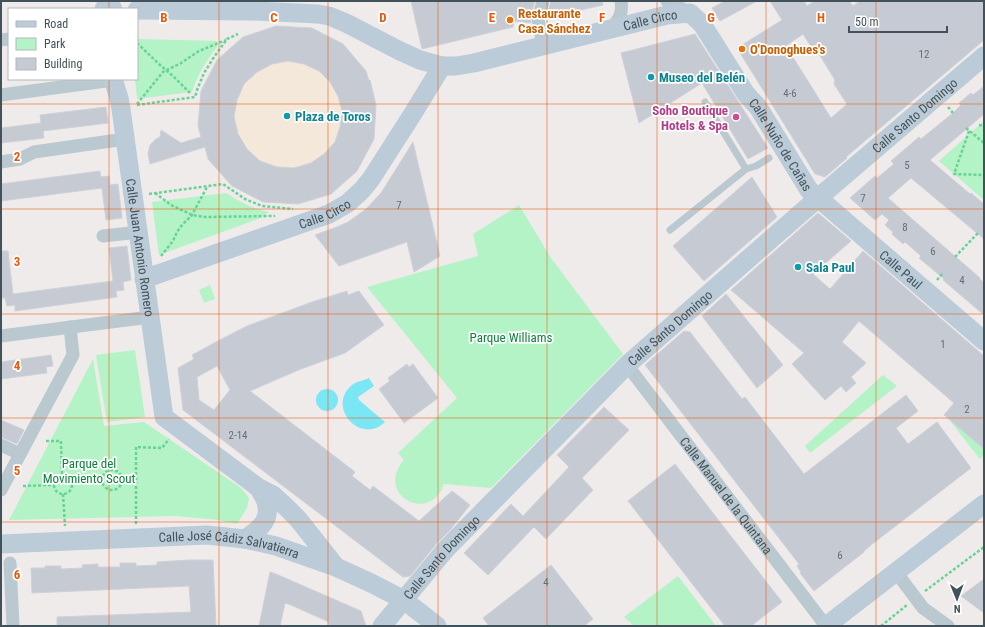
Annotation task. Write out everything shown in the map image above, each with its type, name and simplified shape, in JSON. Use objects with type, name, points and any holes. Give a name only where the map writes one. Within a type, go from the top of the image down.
[{"type":"street","points":[[543,1],[538,19],[544,46]]},
{"type":"street","name":"Calle Circo","points":[[611,29],[622,12],[621,1]]},
{"type":"street","points":[[667,1],[690,13]]},
{"type":"street","name":"Calle Circo","points":[[138,10],[252,11],[318,14],[329,16],[420,60],[442,66],[456,66],[474,63],[667,15],[690,13]]},
{"type":"street","name":"Calle Nuño de Cañas","points":[[690,13],[702,24],[746,94],[758,108],[809,190],[818,198]]},
{"type":"street","name":"Calle Santo Domingo","points":[[382,626],[446,549],[627,365],[818,198],[984,56]]},
{"type":"street","name":"Calle Circo","points":[[144,279],[329,214],[348,203],[371,180],[442,66]]},
{"type":"street","points":[[1,95],[113,80]]},
{"type":"street","name":"Calle Juan Antonio Romero","points":[[113,80],[119,98],[150,316],[171,422]]},
{"type":"street","points":[[1,162],[20,159],[34,152],[125,139]]},
{"type":"street","name":"Calle Paul","points":[[818,198],[862,240],[984,341]]},
{"type":"street","points":[[103,236],[130,233]]},
{"type":"street","points":[[1,336],[150,316]]},
{"type":"street","points":[[1,490],[73,355],[70,327]]},
{"type":"street","name":"Calle Manuel de la Quintana","points":[[627,365],[826,626]]},
{"type":"street","points":[[171,422],[258,488],[272,495],[284,505],[298,519],[336,567]]},
{"type":"street","points":[[1,445],[20,454]]},
{"type":"street","points":[[258,488],[265,500],[267,510],[266,519],[269,533],[276,546]]},
{"type":"street","points":[[826,626],[984,504]]},
{"type":"street","points":[[245,539],[257,531],[266,519]]},
{"type":"street","name":"Calle José Cádiz Salvatierra","points":[[1,544],[207,535],[245,539],[276,546],[336,567],[404,600],[438,626]]},
{"type":"street","points":[[10,563],[13,626]]},
{"type":"street","points":[[896,572],[923,608],[948,626]]},
{"type":"lane","points":[[705,102],[746,170]]},
{"type":"lane","points":[[670,230],[746,170],[769,158]]},
{"type":"path","points":[[227,40],[204,73],[197,90],[196,97],[136,105],[163,72],[181,63],[199,51],[238,34]]},
{"type":"path","points":[[138,44],[174,76],[190,93]]},
{"type":"path","points":[[980,125],[984,126]]},
{"type":"path","points":[[966,128],[984,143]]},
{"type":"path","points":[[969,130],[954,174],[984,175]]},
{"type":"path","points":[[148,194],[223,184],[245,199],[262,206],[300,210]]},
{"type":"path","points":[[158,260],[173,241],[182,225],[192,215],[207,187]]},
{"type":"path","points":[[155,194],[171,205],[192,215],[205,217],[276,216]]},
{"type":"path","points":[[955,257],[978,233]]},
{"type":"path","points":[[137,538],[136,447],[162,448],[171,422]]},
{"type":"path","points":[[46,442],[61,441],[62,476]]},
{"type":"path","points":[[111,471],[120,474],[122,479],[120,486],[114,490],[106,488],[102,482],[105,474],[111,471]]},
{"type":"path","points":[[62,476],[68,478],[72,487],[68,492],[63,494],[58,492],[55,485],[56,480],[62,476]]},
{"type":"path","points":[[122,479],[136,480]]},
{"type":"path","points":[[71,482],[102,482]]},
{"type":"path","points":[[23,486],[55,485]]},
{"type":"path","points":[[63,494],[66,541]]},
{"type":"path","points":[[923,592],[984,547]]},
{"type":"path","points":[[880,626],[908,605]]},
{"type":"green space","points":[[138,39],[217,41],[217,47],[202,68],[192,92],[137,99],[135,80],[138,80]]},
{"type":"green space","points":[[984,121],[984,200],[939,161]]},
{"type":"green space","points":[[226,193],[247,205],[269,212],[258,219],[159,255],[152,202]]},
{"type":"green space","name":"Parque Williams","points":[[519,205],[551,258],[623,354],[491,488],[444,484],[437,496],[427,503],[417,504],[407,500],[400,493],[395,484],[396,472],[404,460],[398,453],[457,398],[367,287],[478,256],[473,234]]},
{"type":"green space","points":[[210,285],[215,299],[204,303],[199,290]]},
{"type":"green space","points":[[135,350],[145,417],[107,422],[96,355]]},
{"type":"green space","name":"Parque del Movimiento Scout","points":[[93,359],[104,426],[144,422],[241,488],[249,498],[247,508],[237,524],[219,520],[175,516],[9,520]]},
{"type":"green space","points":[[883,375],[897,386],[810,453],[805,446]]},
{"type":"green space","points":[[952,420],[984,449],[984,455],[980,459],[951,422]]},
{"type":"green space","points":[[678,576],[716,626],[634,626],[624,617]]},
{"type":"sand","points":[[288,62],[308,66],[326,77],[337,95],[341,115],[337,135],[326,153],[308,164],[288,168],[268,164],[250,153],[239,135],[235,115],[239,95],[250,77],[268,66]]},
{"type":"water","points":[[369,378],[374,386],[358,397],[359,400],[385,422],[375,428],[366,429],[357,426],[349,420],[344,412],[343,403],[345,394],[352,385]]},
{"type":"water","points":[[327,389],[335,392],[338,400],[335,408],[327,411],[319,408],[316,400],[319,392]]},
{"type":"building","points":[[411,1],[535,1],[530,17],[531,23],[514,21],[513,27],[422,49]]},
{"type":"building","points":[[551,1],[602,1],[603,5],[546,18]]},
{"type":"building","points":[[725,1],[757,1],[720,21],[712,8]]},
{"type":"building","points":[[770,1],[804,1],[807,6],[815,1],[849,1],[853,6],[860,1],[984,1],[984,40],[846,157],[847,158],[825,177],[815,174],[737,48],[782,20]],"holes":[[[803,34],[815,53],[819,54],[835,80],[834,84],[847,104],[831,118],[786,46]]]},
{"type":"building","name":"Plaza de Toros","points":[[276,26],[312,28],[343,44],[366,71],[369,81],[370,80],[376,105],[374,139],[357,171],[331,194],[298,204],[263,202],[232,186],[208,159],[205,147],[150,164],[148,154],[150,145],[160,137],[161,130],[181,143],[201,137],[198,126],[201,91],[217,60],[243,37]],"holes":[[[288,61],[304,64],[319,71],[330,82],[338,96],[342,111],[340,127],[335,142],[324,154],[311,163],[294,168],[277,167],[260,161],[247,149],[238,134],[234,117],[237,100],[244,84],[257,72],[272,64]]]},
{"type":"building","points":[[695,34],[768,148],[748,159],[702,83],[639,123],[621,53]]},
{"type":"building","points":[[984,86],[984,114],[930,160],[984,204],[984,239],[911,178],[888,198],[980,278],[984,283],[984,315],[919,258],[921,256],[905,242],[903,244],[892,234],[893,232],[885,225],[889,220],[882,214],[875,220],[850,198],[875,176],[877,178],[894,164],[891,161],[919,137],[921,139],[953,113],[961,105],[959,103],[971,93],[973,95]]},
{"type":"building","points":[[106,107],[108,123],[43,131],[44,138],[1,143],[1,128],[41,123],[40,115]]},
{"type":"building","points":[[413,142],[440,256],[414,272],[407,242],[339,266],[315,235],[348,222],[366,209],[381,193]]},
{"type":"building","points":[[100,171],[101,177],[109,176],[110,185],[118,184],[122,218],[106,220],[102,188],[1,201],[1,184]]},
{"type":"building","points":[[752,177],[777,217],[704,281],[673,246]]},
{"type":"building","points":[[818,213],[851,241],[813,274],[830,289],[863,251],[984,356],[984,449],[944,415],[954,403],[859,321],[842,342],[866,363],[851,377],[856,383],[846,392],[841,386],[825,400],[792,364],[804,353],[731,290]]},
{"type":"building","points":[[127,246],[131,280],[123,282],[124,290],[116,291],[117,297],[15,311],[15,305],[7,306],[5,298],[1,298],[1,251],[8,251],[13,294],[113,281],[109,248]]},
{"type":"building","points":[[347,291],[348,295],[359,291],[384,325],[345,353],[301,369],[250,391],[355,472],[352,476],[370,490],[373,486],[419,521],[452,491],[470,505],[410,576],[403,577],[183,410],[178,368],[194,359],[192,355],[247,326]],"holes":[[[217,366],[230,390],[214,410],[199,400],[197,377]]]},
{"type":"building","points":[[726,294],[783,365],[757,388],[702,316]]},
{"type":"building","points":[[684,331],[690,332],[742,399],[745,397],[804,474],[906,395],[918,411],[896,428],[908,444],[937,422],[971,468],[814,591],[800,573],[801,572],[797,566],[799,564],[645,365]]},
{"type":"building","points":[[51,355],[53,366],[46,367],[47,373],[1,379],[1,362]]},
{"type":"building","points":[[407,364],[409,367],[413,364],[438,398],[404,423],[379,389],[390,381],[388,378]]},
{"type":"building","points":[[604,407],[629,430],[582,478],[593,490],[546,539],[534,527],[488,575],[464,553],[511,504],[523,516],[569,467],[557,455]]},
{"type":"building","points":[[1,420],[24,430],[17,444],[1,437]]},
{"type":"building","points":[[675,464],[782,602],[751,626],[725,626],[628,501]]},
{"type":"building","points":[[213,560],[216,626],[57,626],[57,617],[191,612],[189,586],[32,593],[31,568],[61,566],[61,569],[83,568],[82,565],[98,564],[98,567],[120,567],[120,563],[136,563],[136,566],[157,565],[157,562]]},
{"type":"building","points":[[551,565],[593,619],[584,626],[489,626],[483,618]]},
{"type":"building","points":[[270,572],[361,611],[366,626],[331,626],[328,624],[329,622],[285,603],[280,626],[259,626]]},
{"type":"building","points":[[984,579],[984,613],[961,596]]},
{"type":"place","name":"Restaurante Casa Sánchez","points":[[510,20]]},
{"type":"place","name":"O'Donoghues's","points":[[742,49]]},
{"type":"place","name":"Museo del Belén","points":[[651,77]]},
{"type":"place","name":"Plaza de Toros","points":[[287,116]]},
{"type":"place","name":"Soho Boutique Hotels & Spa","points":[[736,117]]},
{"type":"place","name":"Sala Paul","points":[[798,267]]}]
